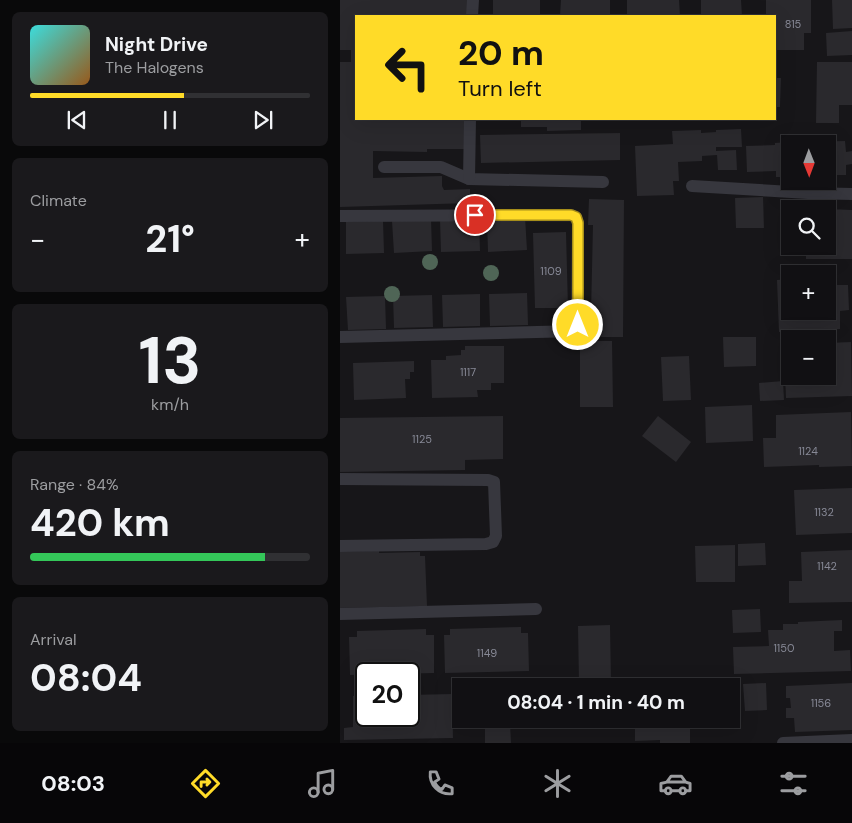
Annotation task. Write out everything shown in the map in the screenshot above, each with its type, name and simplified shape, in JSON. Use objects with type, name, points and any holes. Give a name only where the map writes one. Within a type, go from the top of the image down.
[{"type":"lane","points":[[472,15],[473,0]]},
{"type":"lane","points":[[469,179],[470,120]]},
{"type":"lane","points":[[384,167],[441,167],[469,179],[603,182]]},
{"type":"lane","points":[[692,186],[852,194]]},
{"type":"lane","points":[[340,216],[571,215],[576,217],[578,223],[578,325],[576,331],[340,337]]},
{"type":"lane","points":[[340,479],[488,480],[494,482],[496,536],[493,542],[486,544],[340,546]]},
{"type":"lane","points":[[340,614],[536,609]]},
{"type":"lane","points":[[782,743],[852,740]]},
{"type":"building","points":[[340,0],[468,0],[468,15],[355,15],[355,120],[467,120],[467,149],[427,149],[427,152],[373,151],[373,178],[442,176],[444,190],[470,189],[470,203],[340,207],[340,62],[351,62],[351,50],[340,50]]},
{"type":"building","points":[[493,0],[540,0],[540,15],[493,15]]},
{"type":"building","points":[[561,0],[610,0],[610,15],[560,15]]},
{"type":"building","points":[[627,0],[679,0],[680,15],[627,15]]},
{"type":"building","points":[[701,0],[741,0],[742,15],[701,15]]},
{"type":"building","points":[[766,0],[811,0],[811,33],[804,33],[804,50],[776,50],[776,15],[766,15]]},
{"type":"building","points":[[832,0],[852,0],[852,28],[833,29]]},
{"type":"building","points":[[852,31],[852,55],[827,56],[826,33]]},
{"type":"building","points":[[817,62],[852,62],[852,105],[839,105],[839,123],[816,123]]},
{"type":"building","points":[[776,78],[781,78],[780,107],[776,107]]},
{"type":"building","points":[[521,120],[581,120],[581,130],[547,131],[547,127],[521,127]]},
{"type":"building","points":[[741,129],[742,147],[716,147],[716,151],[736,150],[737,170],[718,170],[717,155],[702,156],[702,161],[678,162],[679,181],[673,181],[674,195],[637,196],[635,146],[673,144],[672,131],[701,130],[701,133]]},
{"type":"building","points":[[620,133],[620,160],[481,163],[480,135]]},
{"type":"building","points":[[836,141],[845,141],[846,152],[852,151],[852,164],[846,165],[846,175],[836,175]]},
{"type":"building","points":[[775,143],[781,143],[781,177],[776,177],[776,171],[747,172],[746,146],[775,145]]},
{"type":"building","points":[[763,197],[764,228],[736,228],[735,198]]},
{"type":"building","points":[[589,199],[624,200],[623,337],[589,337],[593,225],[588,225]]},
{"type":"building","points":[[836,209],[852,210],[852,259],[806,259],[806,255],[836,255]]},
{"type":"building","points":[[525,217],[527,250],[488,252],[487,219]]},
{"type":"building","points":[[431,219],[432,251],[394,253],[392,221]]},
{"type":"building","points":[[479,219],[480,251],[441,252],[440,220]]},
{"type":"building","points":[[383,221],[384,253],[346,254],[346,222]]},
{"type":"building","points":[[566,232],[568,308],[535,308],[533,233]]},
{"type":"building","points":[[836,277],[837,285],[848,285],[849,310],[840,311],[840,329],[781,330],[779,332],[777,280],[781,280],[781,320],[836,320]]},
{"type":"building","points":[[527,293],[528,325],[490,326],[489,294]]},
{"type":"building","points":[[480,294],[480,326],[443,327],[442,295]]},
{"type":"building","points":[[432,295],[433,327],[394,328],[393,296]]},
{"type":"building","points":[[385,296],[386,329],[348,330],[346,297]]},
{"type":"building","points":[[723,337],[756,337],[756,366],[724,367]]},
{"type":"building","points":[[580,341],[612,341],[613,407],[580,407]]},
{"type":"building","points":[[851,342],[852,396],[786,398],[785,385],[836,385],[836,343]]},
{"type":"building","points":[[465,346],[504,346],[504,383],[491,383],[491,390],[477,390],[478,397],[432,398],[431,360],[446,360],[446,356],[461,355],[461,350],[465,350]]},
{"type":"building","points":[[689,356],[691,400],[663,401],[661,357]]},
{"type":"building","points":[[414,361],[414,372],[410,372],[410,379],[405,379],[406,398],[354,400],[353,363]]},
{"type":"building","points":[[781,381],[781,385],[783,385],[784,400],[760,401],[759,383]]},
{"type":"building","points":[[752,405],[753,441],[706,443],[705,407]]},
{"type":"building","points":[[851,412],[852,466],[764,467],[763,438],[776,438],[776,415]]},
{"type":"building","points":[[503,416],[503,459],[465,460],[465,470],[340,472],[340,418]]},
{"type":"building","points":[[658,416],[691,442],[676,462],[642,436]]},
{"type":"building","points":[[852,488],[852,533],[796,535],[794,490]]},
{"type":"building","points":[[765,543],[766,565],[738,566],[738,544]]},
{"type":"building","points":[[735,545],[735,582],[696,582],[695,546]]},
{"type":"building","points":[[852,550],[852,602],[789,603],[789,581],[802,581],[801,552]]},
{"type":"building","points":[[379,551],[379,553],[420,552],[420,556],[425,556],[427,606],[340,608],[340,552]]},
{"type":"building","points":[[760,609],[761,632],[733,633],[732,610]]},
{"type":"building","points":[[842,620],[842,631],[834,631],[834,651],[850,650],[851,671],[734,674],[733,647],[769,646],[768,630],[783,630],[783,624]]},
{"type":"building","points":[[610,625],[611,678],[579,678],[578,626]]},
{"type":"building","points":[[521,627],[521,633],[528,633],[529,671],[445,673],[444,635],[450,635],[450,629]]},
{"type":"building","points":[[426,629],[426,635],[434,635],[434,673],[420,673],[420,662],[355,662],[355,675],[350,675],[349,637],[357,637],[357,631]]},
{"type":"building","points":[[766,683],[767,710],[745,711],[743,684]]},
{"type":"building","points":[[852,683],[852,730],[795,732],[794,718],[786,718],[786,708],[791,708],[790,698],[786,698],[786,686]]},
{"type":"building","points":[[452,694],[453,738],[344,740],[344,728],[353,727],[353,696],[355,696],[355,727],[420,727],[420,695]]},
{"type":"building","points":[[485,728],[510,728],[511,743],[485,743]]},
{"type":"building","points":[[635,728],[690,728],[690,743],[660,743],[660,740],[635,741]]},
{"type":"route","points":[[475,215],[571,215],[576,217],[578,223],[578,325]]}]
